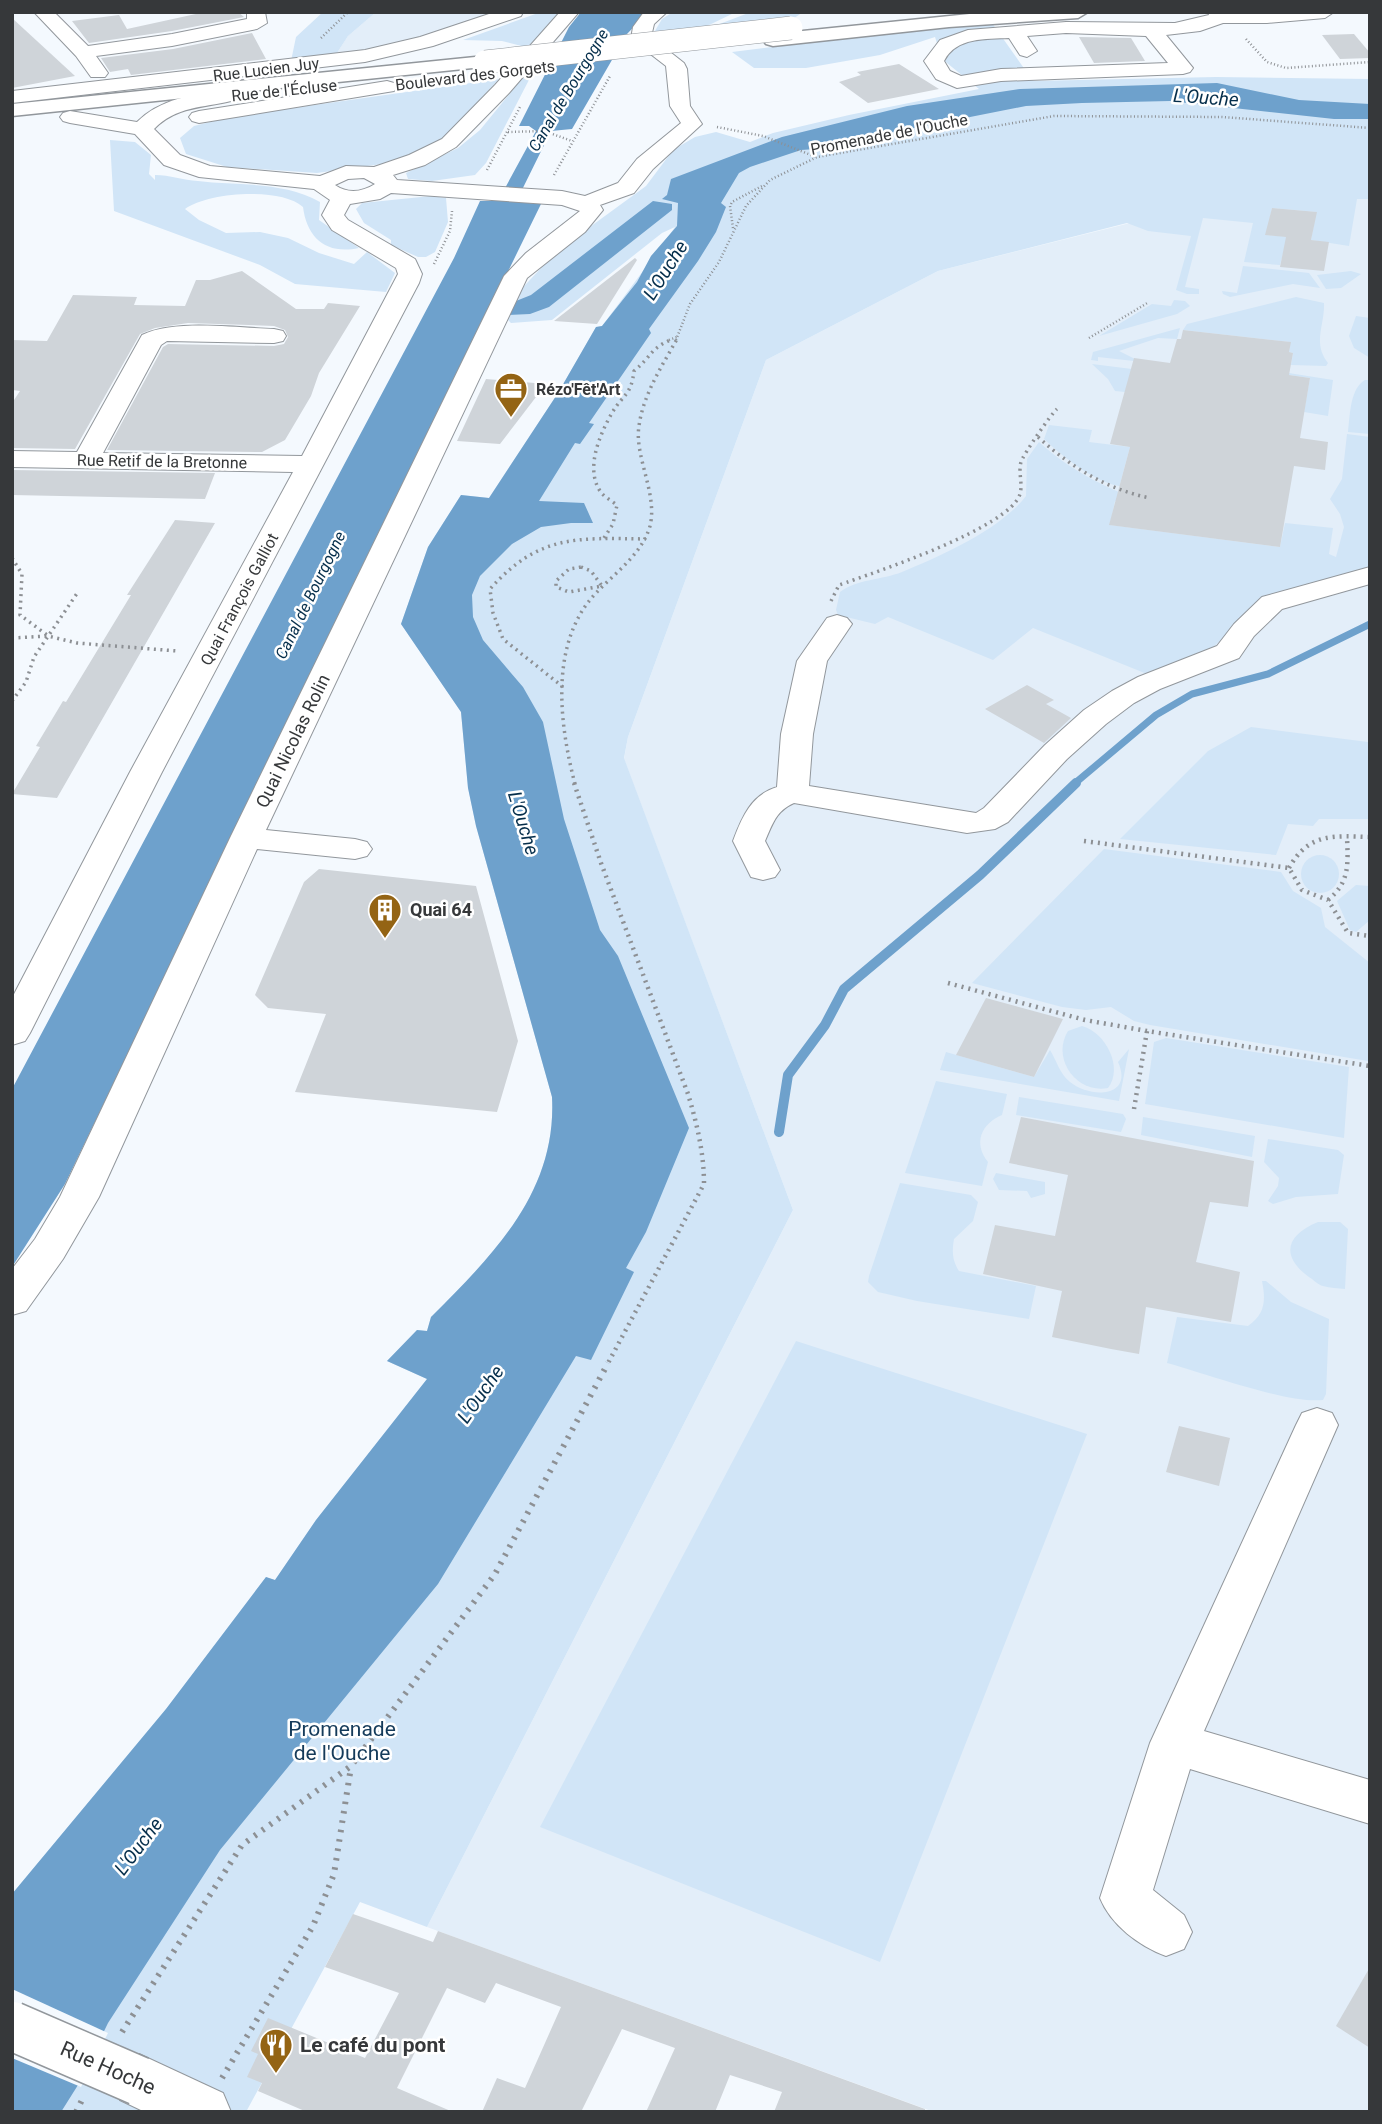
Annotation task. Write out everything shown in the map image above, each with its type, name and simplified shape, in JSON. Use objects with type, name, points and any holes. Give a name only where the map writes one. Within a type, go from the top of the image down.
[{"type":"main road","name":"Boulevard des Gorgets","points":[[12,120],[172,117],[387,87],[479,68],[936,12]]},
{"type":"main road","name":"Boulevard des Gorgets","points":[[12,110],[118,94],[405,71],[479,68],[949,21],[1070,13]]},
{"type":"street","points":[[43,12],[83,52],[118,94],[172,117],[161,147]]},
{"type":"street","name":"Rue Lucien Juy","points":[[12,97],[118,94],[365,56],[426,42],[514,12]]},
{"type":"street","points":[[70,117],[142,129],[172,160],[206,173],[370,195],[380,180],[449,143],[502,89],[570,12]]},
{"type":"street","points":[[380,180],[469,191],[548,190],[586,203],[626,188],[645,164],[692,124],[680,106],[674,63],[641,39],[640,31],[646,21],[658,12]]},
{"type":"street","name":"Boulevard des Gorgets","points":[[1070,13],[1149,20]]},
{"type":"street","points":[[1149,20],[1183,68],[1002,75],[957,82],[943,75],[934,61],[937,51],[964,37],[1110,27],[1149,20],[1198,26],[1219,15],[1267,17],[1317,13],[1328,20]]},
{"type":"street","points":[[83,52],[264,31],[310,46]]},
{"type":"street","points":[[1015,32],[1043,74]]},
{"type":"street","name":"Rue de l'Écluse","points":[[142,129],[151,117],[172,117],[183,103],[343,83],[405,71]]},
{"type":"street","name":"Quai François Galliot","points":[[12,1033],[410,274],[407,264],[340,225],[333,215],[334,190]]},
{"type":"street","name":"Quai Nicolas Rolin","points":[[12,1300],[49,1249],[79,1197],[246,838],[516,276],[530,260],[591,213],[592,207],[586,203]]},
{"type":"street","points":[[132,333],[157,336],[274,336]]},
{"type":"street","points":[[86,460],[147,344],[157,336]]},
{"type":"street","name":"Rue Retif de la Bretonne","points":[[12,459],[311,464]]},
{"type":"street","points":[[764,870],[749,841],[764,805],[777,797],[793,793],[967,823],[983,822],[996,815],[1056,752],[1095,717],[1123,697],[1228,652],[1244,630],[1272,603],[1370,575]]},
{"type":"street","points":[[793,793],[797,734],[812,661],[837,624]]},
{"type":"street","points":[[246,838],[355,849]]},
{"type":"street","points":[[1166,1932],[1125,1898],[1174,1743],[1317,1425]]},
{"type":"street","points":[[1174,1743],[1370,1802]]},
{"type":"street","name":"Rue Hoche","points":[[12,2026],[203,2111]]},
{"type":"path","points":[[1241,33],[1264,60],[1286,68],[1370,62]]},
{"type":"path","points":[[548,190],[572,141],[615,67]]},
{"type":"path","name":"Promenade de l'Ouche","points":[[646,539],[652,523],[652,511],[638,428],[648,394],[678,336],[690,304],[719,262],[746,206],[769,182],[817,157],[1054,116],[1223,117],[1370,128]]},
{"type":"path","points":[[692,124],[763,136],[817,157]]},
{"type":"path","points":[[508,132],[554,134],[572,141]]},
{"type":"path","points":[[733,229],[730,206],[732,202],[769,182]]},
{"type":"path","points":[[1089,338],[1150,302]]},
{"type":"path","points":[[604,539],[613,524],[617,505],[600,491],[595,472],[596,445],[613,411],[632,388],[634,371],[648,360],[655,346],[678,336]]},
{"type":"path","points":[[837,624],[828,617],[839,585],[924,556],[977,529],[1011,507],[1020,495],[1021,461],[1048,417],[1057,410]]},
{"type":"path","points":[[1038,437],[1058,457],[1081,472],[1121,491],[1150,498]]},
{"type":"path","points":[[564,688],[503,639],[492,613],[490,589],[500,576],[522,557],[544,544],[573,539],[646,539]]},
{"type":"path","points":[[136,2008],[242,1845],[351,1766],[495,1574],[704,1185],[705,1159],[680,1071],[582,808],[569,753],[564,688],[569,634],[584,606],[646,539]]},
{"type":"path","points":[[12,558],[22,574],[20,615],[48,636]]},
{"type":"path","points":[[581,567],[591,571],[602,586],[569,593],[559,590],[555,583],[569,569],[581,567]]},
{"type":"path","points":[[12,701],[26,682],[31,664],[78,592]]},
{"type":"path","points":[[12,638],[48,636],[77,643],[209,654]]},
{"type":"path","points":[[1328,900],[1344,886],[1349,877],[1347,837]]},
{"type":"path","points":[[1289,868],[1299,849],[1310,841],[1370,837]]},
{"type":"path","points":[[1084,841],[1289,868]]},
{"type":"path","points":[[1289,868],[1302,890],[1328,900],[1348,933],[1370,936]]},
{"type":"path","points":[[948,983],[1085,1020],[1370,1066]]},
{"type":"path","points":[[1134,1109],[1147,1031]]},
{"type":"path","points":[[203,2111],[313,1926],[334,1874],[351,1766]]},
{"type":"shaded area","points":[[376,12],[502,12],[399,45],[335,56],[348,36]]},
{"type":"shaded area","points":[[1370,195],[1370,2112],[934,2112],[427,1927],[793,1210],[624,759],[628,737],[766,360],[938,271],[1190,208]]},
{"type":"green space","points":[[323,12],[376,12],[348,36],[335,56],[291,61],[296,37]]},
{"type":"green space","points":[[541,12],[563,12],[529,48],[502,41],[463,40]]},
{"type":"green space","points":[[673,12],[736,12],[705,27],[652,36],[662,19]]},
{"type":"green space","points":[[751,12],[803,12],[790,21],[717,25]]},
{"type":"green space","name":"Promenade de l'Ouche","points":[[992,23],[1033,81],[1216,77],[1370,79],[1370,199],[1357,199],[1349,246],[1311,240],[1316,212],[1272,208],[1266,235],[1291,237],[1285,246],[1280,265],[1244,262],[1253,223],[1203,218],[1185,287],[1199,289],[1199,294],[1187,294],[1176,290],[1191,236],[1148,231],[1127,223],[938,271],[766,360],[628,737],[624,758],[793,1210],[427,1927],[360,1902],[246,2112],[12,2112],[12,1894],[166,1709],[266,1577],[275,1580],[316,1520],[427,1379],[387,1361],[417,1330],[427,1331],[431,1317],[498,1245],[517,1219],[544,1163],[551,1131],[552,1097],[476,826],[468,788],[461,712],[401,624],[428,547],[461,495],[489,498],[558,393],[596,327],[602,326],[675,227],[662,233],[552,320],[511,323],[504,316],[512,299],[557,251],[646,186],[673,150],[695,137],[716,132],[750,142],[773,133],[849,115],[979,89],[942,59],[935,37],[880,55],[806,68],[754,68],[732,52],[946,26]]},
{"type":"green space","points":[[524,76],[531,76],[486,163],[475,175],[432,181],[408,179],[406,173],[458,148],[480,130]]},
{"type":"green space","points":[[499,79],[444,138],[414,154],[382,164],[317,173],[227,167],[186,154],[180,138],[194,126],[230,117]]},
{"type":"green space","points":[[110,140],[135,142],[151,155],[149,174],[155,180],[155,175],[161,175],[276,187],[306,195],[320,202],[319,220],[359,248],[337,249],[320,242],[309,227],[303,207],[279,196],[227,196],[196,203],[185,209],[199,220],[226,233],[260,232],[288,238],[319,253],[354,264],[367,252],[395,273],[386,292],[295,284],[260,265],[114,211]]},
{"type":"green space","points":[[431,196],[446,198],[448,222],[435,252],[426,257],[418,257],[391,245],[391,240],[364,223],[356,209],[362,203]]},
{"type":"green space","points":[[1243,266],[1309,273],[1320,288],[1293,284],[1230,297],[1223,294],[1222,291],[1237,293]]},
{"type":"green space","points":[[1351,271],[1361,274],[1341,288],[1326,289],[1317,275]]},
{"type":"green space","points":[[1296,297],[1324,303],[1320,341],[1323,356],[1328,363],[1326,366],[1291,365],[1293,353],[1289,352],[1290,342],[1183,330],[1187,324]]},
{"type":"green space","points":[[1174,300],[1185,301],[1190,306],[1177,314],[1099,336],[1152,304],[1171,306]]},
{"type":"green space","points":[[1356,316],[1370,318],[1370,358],[1354,348],[1349,336]]},
{"type":"green space","points":[[1180,328],[1177,339],[1158,338],[1119,351],[1135,359],[1134,361],[1098,357],[1098,361],[1091,360],[1093,352]]},
{"type":"green space","points":[[1092,364],[1132,369],[1125,392],[1115,391],[1108,379]]},
{"type":"green space","points":[[1276,371],[1333,380],[1328,416],[1304,412],[1310,378],[1275,373]]},
{"type":"green space","points":[[1365,380],[1370,380],[1370,434],[1348,432],[1356,389]]},
{"type":"green space","points":[[1049,425],[1092,430],[1089,442],[1130,447],[1120,484],[1152,488],[1119,486],[1089,474],[1044,439]]},
{"type":"green space","points":[[1347,434],[1370,437],[1370,569],[1250,614],[1213,647],[1147,674],[1033,628],[993,660],[888,617],[875,624],[838,615],[836,610],[840,592],[847,588],[894,575],[918,565],[952,550],[1002,520],[1026,496],[1027,459],[1039,442],[1092,479],[1152,505],[1115,501],[1110,525],[1280,547],[1285,523],[1333,528],[1329,554],[1336,557],[1344,527],[1340,514],[1330,499],[1342,479]]},
{"type":"green space","points":[[1251,727],[1368,742],[1370,737],[1370,819],[1319,819],[1313,826],[1288,824],[1276,855],[1120,839],[1208,751]]},
{"type":"green space","points":[[1104,849],[1281,872],[1293,891],[1321,908],[1325,927],[1370,963],[1368,1061],[1150,1025],[1134,1021],[1111,1007],[1086,1010],[1062,1007],[972,983]]},
{"type":"green space","points":[[1320,855],[1333,861],[1339,874],[1333,887],[1320,893],[1307,887],[1301,874],[1307,861]]},
{"type":"green space","points":[[1356,885],[1370,886],[1370,920],[1356,932],[1350,930],[1337,901]]},
{"type":"green space","points":[[1082,1026],[1098,1035],[1110,1051],[1114,1070],[1108,1088],[1096,1088],[1077,1080],[1065,1062],[1064,1041],[1068,1031]]},
{"type":"green space","points":[[1166,1038],[1349,1067],[1344,1138],[1145,1104],[1154,1042]]},
{"type":"green space","points":[[1129,1049],[1119,1101],[940,1070],[946,1052],[1034,1077],[1050,1050],[1070,1082],[1089,1091],[1108,1092],[1120,1082],[1118,1062]]},
{"type":"green space","points":[[936,1081],[1007,1094],[1002,1115],[989,1123],[980,1141],[983,1155],[988,1162],[982,1186],[905,1173]]},
{"type":"green space","points":[[1019,1097],[1123,1114],[1126,1119],[1121,1132],[1016,1115]]},
{"type":"green space","points":[[1143,1117],[1255,1136],[1252,1157],[1141,1135]]},
{"type":"green space","points":[[1268,1139],[1338,1150],[1344,1155],[1338,1194],[1296,1197],[1273,1204],[1268,1201],[1278,1186],[1279,1178],[1264,1162]]},
{"type":"green space","points":[[996,1173],[1045,1182],[1045,1194],[1031,1198],[1027,1191],[999,1190],[993,1179]]},
{"type":"green space","points":[[900,1183],[971,1195],[978,1202],[973,1221],[954,1239],[955,1263],[959,1271],[1036,1286],[1029,1319],[917,1301],[878,1292],[868,1282]]},
{"type":"green space","points":[[1318,1222],[1340,1222],[1348,1229],[1345,1289],[1319,1285],[1300,1269],[1291,1254],[1293,1240],[1307,1227]]},
{"type":"green space","points":[[1262,1281],[1266,1281],[1291,1302],[1329,1319],[1326,1394],[1323,1400],[1268,1393],[1167,1363],[1177,1317],[1248,1326],[1258,1317],[1263,1306]]},
{"type":"green space","points":[[796,1341],[1087,1434],[880,1962],[540,1827]]},
{"type":"water","name":"Canal de Bourgogne","points":[[581,12],[648,12],[627,34],[572,129],[551,131],[516,202],[541,204],[494,300],[511,303],[531,295],[653,201],[672,204],[672,210],[549,307],[530,314],[506,315],[352,590],[65,1184],[12,1267],[12,1089],[454,258],[480,201],[498,201],[536,131],[529,126],[519,126],[569,27]]},
{"type":"water","name":"L'Ouche","points":[[1217,83],[1299,100],[1370,104],[1370,119],[1334,119],[1170,101],[1026,106],[849,141],[831,148],[801,150],[739,173],[721,203],[726,207],[716,232],[589,423],[594,424],[580,444],[575,443],[539,501],[584,503],[593,523],[541,527],[512,544],[480,576],[472,595],[473,617],[483,640],[523,687],[543,722],[564,819],[600,930],[618,956],[689,1128],[646,1232],[626,1268],[634,1272],[591,1360],[576,1356],[438,1584],[220,1850],[108,2023],[78,2085],[61,2112],[12,2112],[12,1894],[166,1709],[266,1577],[275,1580],[316,1520],[427,1379],[387,1361],[417,1330],[427,1331],[431,1317],[498,1245],[517,1219],[544,1163],[551,1131],[552,1097],[476,826],[468,788],[461,712],[401,624],[428,547],[461,495],[489,498],[558,393],[596,327],[602,326],[637,282],[651,256],[677,226],[678,203],[662,199],[667,195],[671,179],[782,137],[907,106],[1020,89]]},
{"type":"pier","points":[[12,1989],[108,2033],[81,2087],[12,2058]]},
{"type":"building","points":[[205,12],[238,12],[244,17],[89,43],[72,21],[119,15],[127,29]]},
{"type":"building","points":[[12,18],[75,76],[12,88]]},
{"type":"building","points":[[252,33],[266,59],[131,75],[128,69],[110,72],[101,58],[173,49]]},
{"type":"building","points":[[1354,34],[1370,53],[1370,58],[1340,59],[1322,35]]},
{"type":"building","points":[[1079,37],[1131,38],[1145,61],[1094,63]]},
{"type":"building","points":[[899,64],[939,89],[868,103],[839,82],[861,75],[857,72]]},
{"type":"building","points":[[1272,208],[1317,212],[1311,240],[1329,242],[1324,271],[1280,267],[1286,237],[1265,235]]},
{"type":"building","points":[[635,258],[637,260],[597,324],[554,321]]},
{"type":"building","points":[[242,271],[296,309],[324,309],[328,303],[360,306],[319,373],[311,396],[285,440],[262,452],[107,450],[163,347],[168,344],[274,346],[284,344],[288,337],[285,330],[274,326],[188,323],[155,328],[140,334],[75,449],[12,448],[12,403],[20,391],[12,390],[12,340],[47,341],[73,295],[137,297],[134,305],[185,306],[196,280],[210,280]]},
{"type":"building","points":[[1183,330],[1291,342],[1289,352],[1293,353],[1289,375],[1310,378],[1300,438],[1328,442],[1325,470],[1294,466],[1280,547],[1109,525],[1130,447],[1110,444],[1134,358],[1170,363],[1177,339],[1181,339]]},
{"type":"building","points":[[486,379],[546,384],[500,444],[457,441]]},
{"type":"building","points":[[12,470],[215,473],[205,499],[12,495]]},
{"type":"building","points":[[175,520],[215,523],[57,798],[12,794],[40,747],[36,746],[63,701],[66,702],[131,595],[127,595]]},
{"type":"building","points":[[1027,685],[1054,700],[1046,704],[1071,718],[1044,743],[985,709]]},
{"type":"building","name":"Quai 64","points":[[319,869],[476,886],[518,1041],[497,1112],[295,1092],[326,1014],[268,1008],[255,995],[304,882]]},
{"type":"building","points":[[986,998],[1063,1019],[1034,1077],[956,1055]]},
{"type":"building","points":[[1021,1117],[1254,1161],[1248,1207],[1210,1202],[1196,1262],[1240,1272],[1231,1322],[1146,1307],[1139,1354],[1111,1349],[1052,1337],[1062,1291],[983,1274],[995,1225],[1055,1236],[1068,1175],[1009,1163]]},
{"type":"building","points":[[1179,1426],[1230,1438],[1219,1486],[1166,1472]]},
{"type":"building","points":[[353,1914],[433,1942],[438,1931],[925,2109],[925,2112],[774,2112],[782,2092],[730,2075],[715,2112],[646,2112],[675,2048],[622,2029],[581,2112],[482,2112],[497,2078],[525,2088],[561,2007],[496,1983],[485,2003],[447,1988],[397,2088],[453,2112],[307,2112],[258,2091],[262,2083],[247,2077],[258,2054],[251,2051],[268,2018],[365,2058],[399,1993],[325,1967]]},
{"type":"building","points":[[1370,1967],[1370,2048],[1336,2026]]},
{"type":"waterway","points":[[1074,784],[1156,715],[1192,694],[1268,674],[1370,624]]},
{"type":"waterway","points":[[779,1132],[788,1075],[825,1025],[844,989],[980,875],[1076,783]]},
{"type":"place","name":"Rézo'Fêt'Art","points":[[511,419]]},
{"type":"place","name":"Quai 64","points":[[385,940]]},
{"type":"place","name":"Le café du pont","points":[[276,2075]]}]
